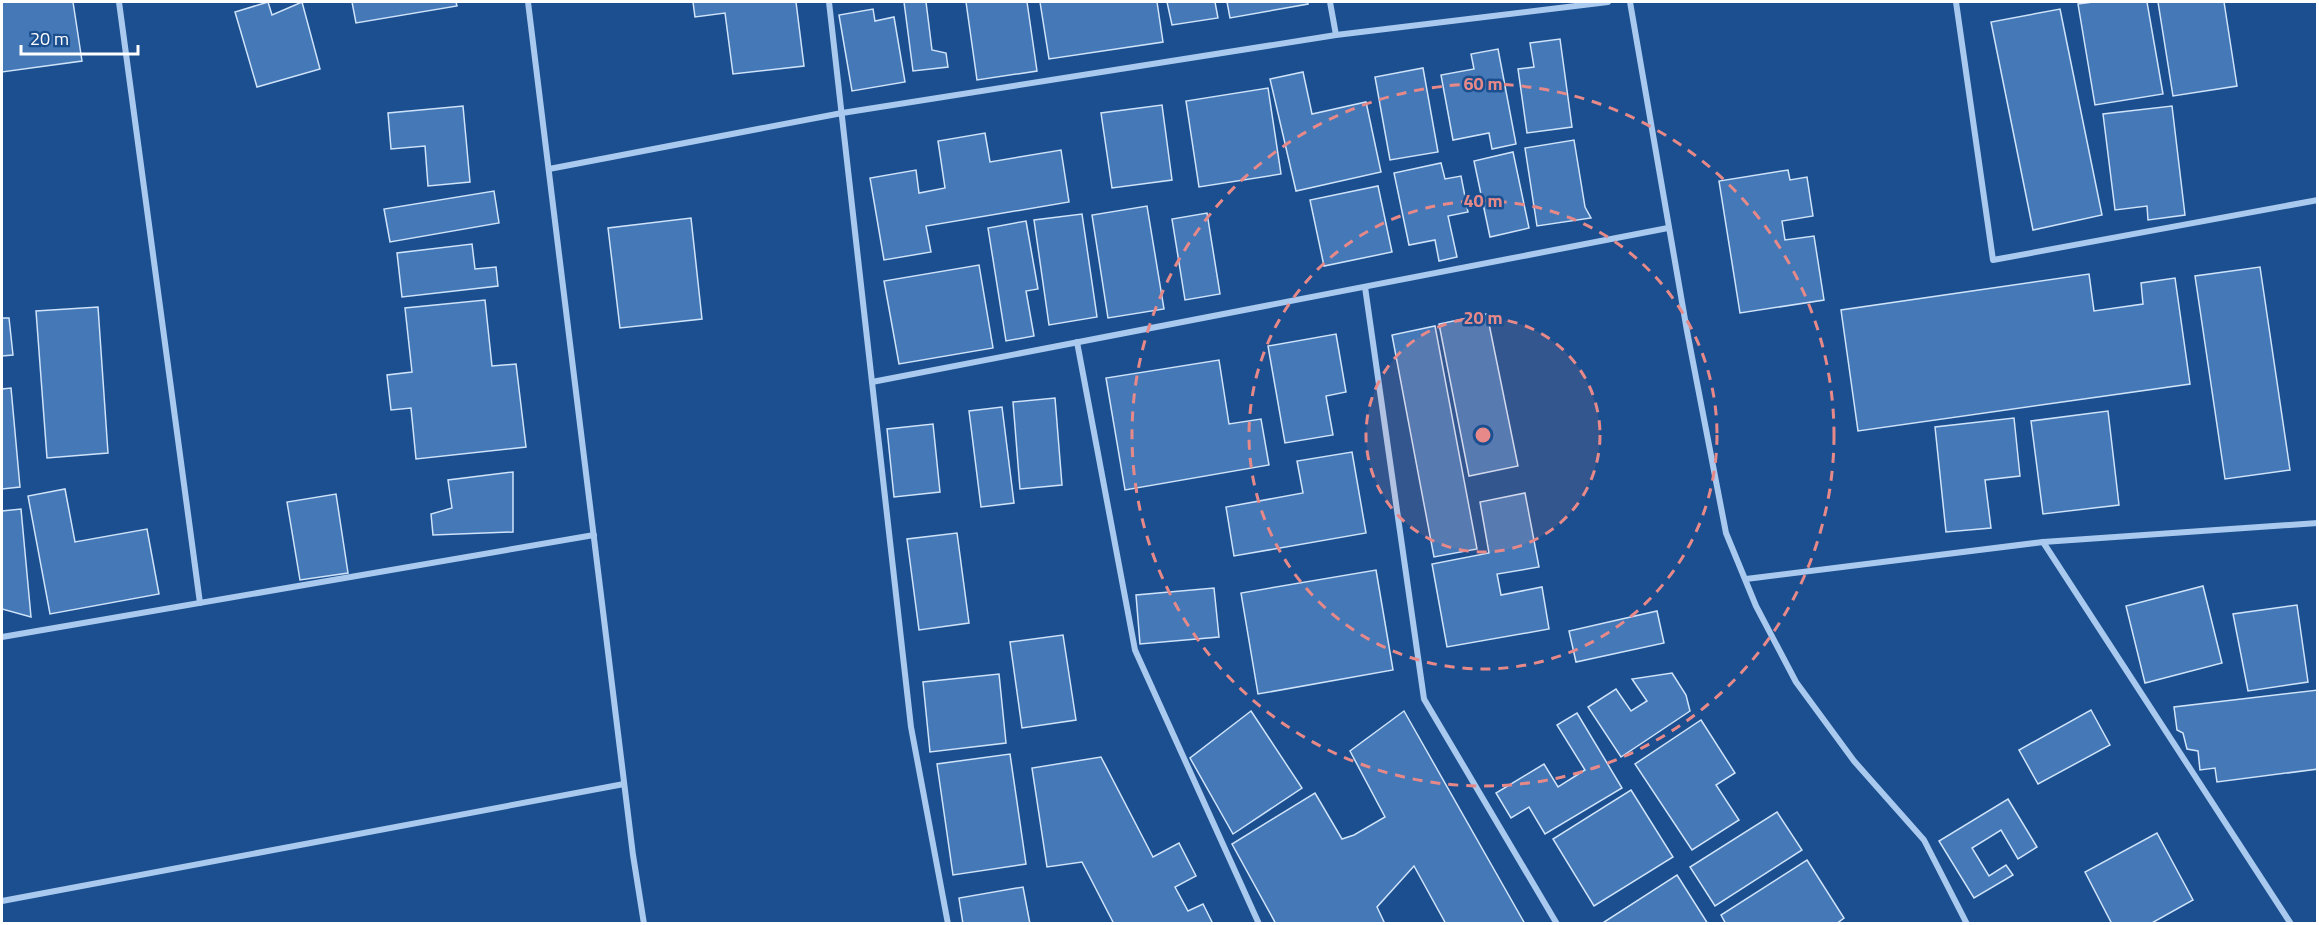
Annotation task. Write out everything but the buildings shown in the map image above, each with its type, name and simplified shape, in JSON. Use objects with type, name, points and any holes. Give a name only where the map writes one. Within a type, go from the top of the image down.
[{"type":"street","points":[[119,2],[200,603]]},
{"type":"street","points":[[528,2],[624,784],[644,924]]},
{"type":"street","points":[[829,2],[911,727],[948,924]]},
{"type":"street","points":[[1330,2],[1336,35]]},
{"type":"street","points":[[549,169],[842,113],[1336,35],[1608,2]]},
{"type":"street","points":[[1630,2],[1668,228],[1726,533],[1756,606],[1796,682],[1854,761],[1924,840],[1967,924]]},
{"type":"street","points":[[1956,2],[1993,260],[2318,200]]},
{"type":"street","points":[[872,382],[1668,228]]},
{"type":"street","points":[[1365,287],[1424,699],[1557,924]]},
{"type":"street","points":[[1077,342],[1135,650],[1259,924]]},
{"type":"street","points":[[1746,579],[2043,542],[2318,523]]},
{"type":"street","points":[[2,637],[594,536]]},
{"type":"street","points":[[2043,542],[2291,924]]},
{"type":"street","points":[[2,901],[624,784]]}]
